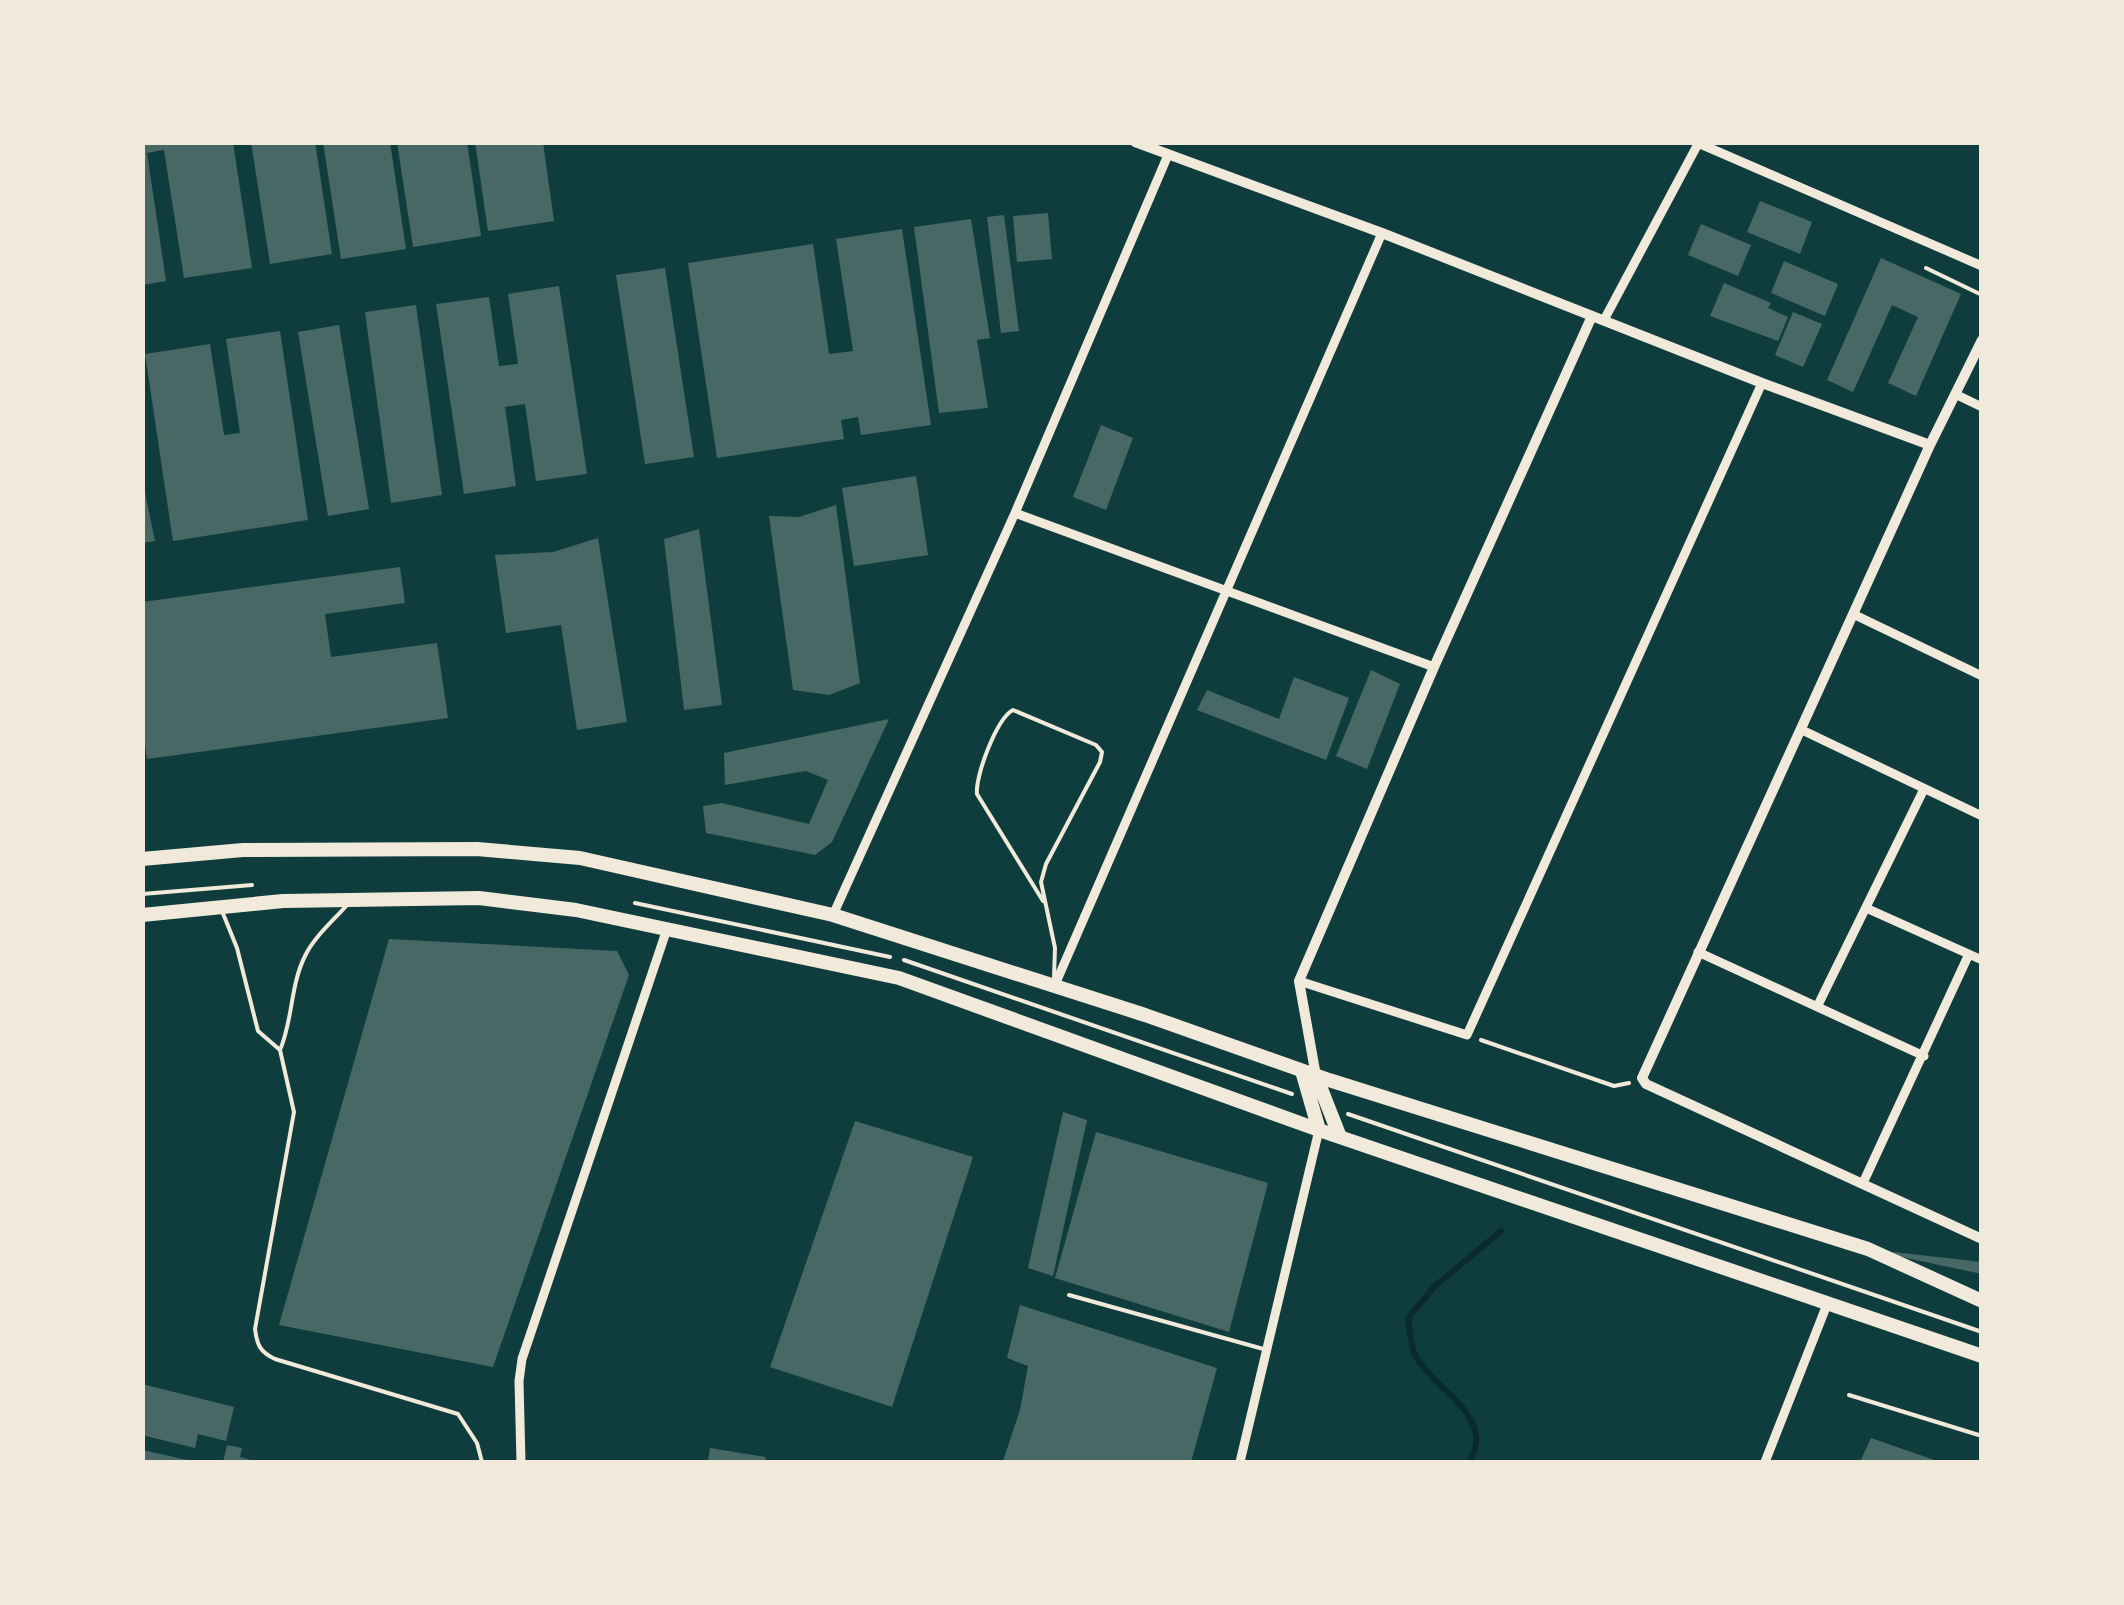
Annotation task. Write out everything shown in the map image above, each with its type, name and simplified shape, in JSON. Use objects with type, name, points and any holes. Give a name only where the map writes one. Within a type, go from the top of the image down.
[{"type":"main road","points":[[142,859],[244,850],[477,848],[580,858],[833,914],[1309,1073],[1868,1249],[1982,1301]]},
{"type":"main road","points":[[142,915],[220,906],[479,898],[576,910],[898,978],[1319,1130],[1982,1356]]},
{"type":"main road","points":[[1309,1073],[1310,1100],[1319,1130]]},
{"type":"main road","points":[[1309,1073],[1340,1137]]},
{"type":"street","points":[[1135,142],[1930,446]]},
{"type":"street","points":[[1309,1073],[1299,981],[1434,667],[1598,318],[1698,143],[1982,266]]},
{"type":"street","points":[[833,914],[1015,513],[1168,156]]},
{"type":"street","points":[[1054,987],[1382,234]]},
{"type":"street","points":[[1982,340],[1930,446],[1642,1081],[1982,1239]]},
{"type":"street","points":[[1299,981],[1467,1036],[1762,384]]},
{"type":"street","points":[[1957,395],[1982,406]]},
{"type":"street","points":[[1015,513],[1434,667]]},
{"type":"street","points":[[1856,615],[1980,672]]},
{"type":"street","points":[[1802,730],[1982,816]]},
{"type":"street","points":[[1818,1005],[1924,789]]},
{"type":"street","points":[[1866,908],[1982,960]]},
{"type":"street","points":[[522,1462],[522,1358],[667,929]]},
{"type":"street","points":[[1698,952],[1924,1056]]},
{"type":"street","points":[[1863,1183],[1969,954]]},
{"type":"street","points":[[1240,1462],[1319,1130]]},
{"type":"street","points":[[1765,1462],[1828,1301]]},
{"type":"lane","points":[[1926,268],[1982,295]]},
{"type":"lane","points":[[1043,901],[977,794],[976,782],[1002,718],[1013,710],[1096,745],[1102,756],[1046,864],[1041,882],[1055,948],[1054,987]]},
{"type":"lane","points":[[350,902],[306,954],[293,995],[290,1026],[280,1050],[294,1112],[255,1328],[256,1342],[262,1353],[275,1359],[458,1414],[477,1442],[482,1462]]},
{"type":"lane","points":[[220,906],[237,948],[258,1031],[280,1050]]},
{"type":"lane","points":[[1070,1295],[1267,1350]]},
{"type":"lane","points":[[1848,1395],[1982,1436]]},
{"type":"path","points":[[826,942],[906,960],[1310,1100]]},
{"type":"path","points":[[1467,1036],[1614,1086],[1642,1081]]},
{"type":"path","points":[[1328,1106],[1982,1332]]},
{"type":"building","points":[[142,142],[233,142],[252,268],[184,278],[164,150],[147,153],[166,281],[142,285]]},
{"type":"building","points":[[251,142],[315,142],[332,254],[270,264]]},
{"type":"building","points":[[323,142],[390,142],[406,249],[341,259]]},
{"type":"building","points":[[397,142],[467,142],[481,236],[413,247]]},
{"type":"building","points":[[475,142],[543,142],[554,221],[488,231]]},
{"type":"building","points":[[1760,201],[1812,222],[1800,254],[1747,232]]},
{"type":"building","points":[[1048,213],[1052,259],[1017,262],[1013,216]]},
{"type":"building","points":[[1004,215],[1019,331],[1001,333],[987,217]]},
{"type":"building","points":[[971,219],[990,338],[977,340],[988,408],[939,413],[914,227]]},
{"type":"building","points":[[1701,224],[1751,245],[1738,276],[1688,255]]},
{"type":"building","points":[[902,229],[931,425],[861,435],[858,417],[841,420],[844,439],[717,458],[688,263],[813,244],[829,354],[853,351],[836,239]]},
{"type":"building","points":[[1881,258],[1961,294],[1916,396],[1888,383],[1918,317],[1892,305],[1853,392],[1827,380]]},
{"type":"building","points":[[1784,261],[1838,284],[1825,316],[1771,293]]},
{"type":"building","points":[[665,268],[694,457],[645,464],[616,275]]},
{"type":"building","points":[[1724,283],[1771,303],[1768,308],[1788,317],[1778,341],[1710,316]]},
{"type":"building","points":[[559,286],[587,474],[536,481],[525,404],[505,407],[516,486],[464,494],[436,304],[489,297],[499,366],[518,364],[508,294]]},
{"type":"building","points":[[416,305],[442,495],[391,503],[365,312]]},
{"type":"building","points":[[1793,312],[1822,324],[1803,367],[1775,355]]},
{"type":"building","points":[[339,325],[369,509],[328,516],[298,332]]},
{"type":"building","points":[[280,331],[308,520],[173,541],[145,354],[210,344],[224,435],[240,433],[226,339]]},
{"type":"building","points":[[1101,425],[1133,438],[1106,510],[1073,497]]},
{"type":"building","points":[[916,476],[928,555],[854,566],[842,488]]},
{"type":"building","points":[[142,478],[155,541],[142,543]]},
{"type":"building","points":[[836,505],[860,683],[829,695],[793,690],[769,516],[799,517]]},
{"type":"building","points":[[699,529],[722,705],[684,710],[664,539]]},
{"type":"building","points":[[598,538],[627,722],[577,730],[561,625],[506,633],[495,555],[553,552]]},
{"type":"building","points":[[400,567],[405,603],[325,614],[331,657],[437,643],[448,718],[147,759],[142,726],[142,602]]},
{"type":"building","points":[[1371,670],[1400,684],[1367,769],[1336,756]]},
{"type":"building","points":[[1294,677],[1349,698],[1326,760],[1197,710],[1207,690],[1279,719]]},
{"type":"building","points":[[889,719],[832,842],[815,855],[706,833],[703,806],[722,803],[809,824],[828,780],[806,771],[725,785],[724,753]]},
{"type":"building","points":[[389,939],[617,951],[629,975],[493,1367],[279,1325]]},
{"type":"building","points":[[1063,1112],[1087,1120],[1053,1276],[1028,1268]]},
{"type":"building","points":[[855,1121],[973,1157],[892,1407],[770,1367]]},
{"type":"building","points":[[1096,1132],[1268,1183],[1229,1332],[1055,1278]]},
{"type":"building","points":[[1893,1252],[1982,1262],[1982,1274],[1892,1255]]},
{"type":"building","points":[[1020,1305],[1217,1368],[1191,1462],[1003,1461],[1020,1410],[1028,1366],[1007,1358]]},
{"type":"building","points":[[142,1384],[234,1407],[226,1441],[198,1434],[195,1448],[142,1435]]},
{"type":"building","points":[[1871,1438],[1940,1462],[1860,1462]]},
{"type":"building","points":[[227,1445],[242,1448],[240,1457],[258,1462],[223,1462]]},
{"type":"building","points":[[710,1448],[766,1457],[765,1462],[708,1462]]},
{"type":"building","points":[[142,1450],[192,1461],[192,1462],[142,1462]]},
{"type":"waterway","points":[[1469,1462],[1476,1446],[1470,1419],[1416,1357],[1408,1318],[1435,1286],[1501,1231]]}]
